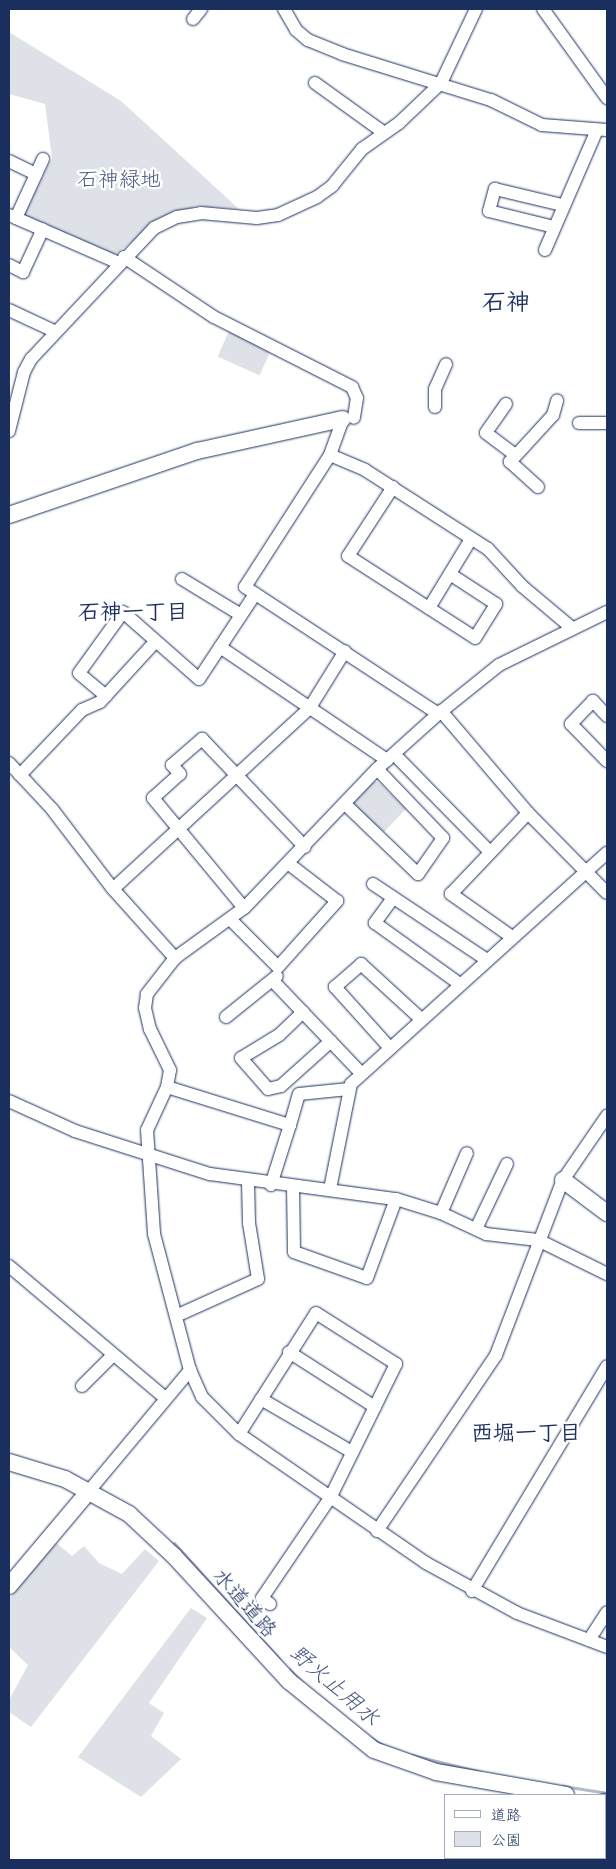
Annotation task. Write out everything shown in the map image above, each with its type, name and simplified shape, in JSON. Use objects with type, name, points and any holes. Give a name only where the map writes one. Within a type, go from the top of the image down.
[{"type":"street","points":[[193,19],[201,9]]},
{"type":"street","points":[[284,9],[296,30],[308,40],[491,100],[542,125],[602,130],[562,205],[545,250]]},
{"type":"street","points":[[9,431],[24,372],[54,331],[154,228],[177,217],[201,212],[257,218],[298,208],[332,186],[362,149],[383,132],[399,123],[441,83],[476,9]]},
{"type":"street","points":[[543,9],[607,98]]},
{"type":"street","points":[[315,83],[383,132]]},
{"type":"street","points":[[43,159],[12,217],[122,260],[214,317],[352,387],[357,398],[330,455],[245,588],[440,712],[528,813],[607,893]]},
{"type":"street","points":[[9,161],[36,174]]},
{"type":"street","points":[[554,228],[489,210],[495,189],[562,205]]},
{"type":"street","points":[[9,265],[23,272],[43,229]]},
{"type":"street","points":[[9,310],[54,331]]},
{"type":"street","points":[[435,407],[435,389],[446,364]]},
{"type":"street","points":[[538,487],[510,462],[514,454],[553,415],[557,401]]},
{"type":"street","points":[[506,404],[486,433],[514,454]]},
{"type":"street","points":[[9,515],[197,451],[348,418]]},
{"type":"street","points":[[579,423],[607,423]]},
{"type":"street","points":[[330,455],[393,488],[488,549],[522,586],[572,628]]},
{"type":"street","points":[[393,488],[348,556],[475,638],[496,604],[450,574]]},
{"type":"street","points":[[429,608],[471,539]]},
{"type":"street","points":[[182,579],[241,615]]},
{"type":"street","points":[[106,696],[79,673],[123,612],[154,643],[198,679],[255,594]]},
{"type":"street","points":[[607,612],[500,665],[440,712],[377,769],[346,805],[244,908],[231,920],[175,958],[150,989],[145,1008],[150,1029],[170,1070],[167,1088],[147,1130],[154,1234],[190,1370],[202,1397],[239,1434],[377,1530],[472,1591],[517,1613],[607,1647]]},
{"type":"street","points":[[20,775],[82,710],[106,696],[154,643]]},
{"type":"street","points":[[220,647],[309,709],[390,757],[489,851]]},
{"type":"street","points":[[114,889],[309,709],[345,652]]},
{"type":"street","points":[[607,716],[592,701],[571,724],[607,760]]},
{"type":"street","points":[[244,908],[153,798],[180,774],[172,765],[202,739],[305,847]]},
{"type":"street","points":[[9,764],[62,820],[114,889],[175,958]]},
{"type":"street","points":[[346,805],[418,874],[443,838],[377,769]]},
{"type":"street","points":[[512,938],[451,894],[489,851],[528,813]]},
{"type":"street","points":[[330,1189],[349,1089],[361,1072],[587,874],[607,854]]},
{"type":"street","points":[[278,967],[337,901],[289,864]]},
{"type":"street","points":[[374,884],[487,960]]},
{"type":"street","points":[[393,898],[375,923],[460,984]]},
{"type":"street","points":[[226,1017],[273,981],[280,973],[278,967],[231,920]]},
{"type":"street","points":[[389,1048],[335,987],[361,964],[421,1019]]},
{"type":"street","points":[[273,981],[361,1072]]},
{"type":"street","points":[[303,1012],[278,1035],[241,1058],[268,1089],[281,1086],[330,1040]]},
{"type":"street","points":[[167,1088],[290,1125]]},
{"type":"street","points":[[271,1185],[300,1094],[349,1089]]},
{"type":"street","points":[[9,1101],[75,1131],[148,1152],[210,1174],[248,1182],[330,1189],[396,1199],[441,1213],[476,1230],[538,1240],[607,1274]]},
{"type":"street","points":[[377,1530],[496,1354],[538,1240],[563,1180],[607,1116]]},
{"type":"street","points":[[441,1213],[467,1153]]},
{"type":"street","points":[[476,1230],[507,1164]]},
{"type":"street","points":[[563,1180],[607,1213]]},
{"type":"street","points":[[176,1316],[258,1279],[249,1223],[248,1182]]},
{"type":"street","points":[[293,1187],[294,1252],[367,1278],[396,1199]]},
{"type":"street","points":[[9,1266],[164,1398]]},
{"type":"street","points":[[239,1434],[289,1352],[316,1313],[396,1364],[330,1498],[262,1598],[270,1604]]},
{"type":"street","points":[[289,1352],[375,1407]]},
{"type":"street","points":[[82,1386],[113,1355]]},
{"type":"street","points":[[472,1591],[607,1366]]},
{"type":"street","points":[[9,1586],[164,1398],[190,1370]]},
{"type":"street","points":[[260,1398],[352,1452]]},
{"type":"street","name":"水道道路","points":[[9,1462],[89,1491],[144,1526],[289,1681],[374,1750],[398,1762],[436,1772],[560,1794]]},
{"type":"street","points":[[589,1640],[607,1612]]},
{"type":"green space","name":"石神緑地","points":[[9,32],[121,101],[239,209],[196,206],[159,222],[114,255],[24,215],[52,158],[45,104],[9,94]]},
{"type":"green space","points":[[229,331],[271,350],[260,375],[218,357]]},
{"type":"green space","points":[[370,782],[378,782],[406,809],[384,832],[349,803]]},
{"type":"green space","points":[[54,1541],[72,1556],[84,1546],[99,1563],[122,1574],[145,1549],[159,1561],[31,1727],[9,1712],[9,1700],[28,1665],[9,1647],[9,1599]]},
{"type":"green space","points":[[191,1608],[207,1618],[149,1703],[164,1713],[151,1736],[181,1759],[141,1797],[78,1757]]},
{"type":"waterway","name":"野火止用水","points":[[174,1543],[279,1659]]},
{"type":"waterway","name":"野火止用水","points":[[289,1669],[302,1682]]},
{"type":"waterway","name":"野火止用水","points":[[371,1738],[385,1746]]},
{"type":"waterway","name":"野火止用水","points":[[412,1755],[481,1772]]},
{"type":"waterway","name":"野火止用水","points":[[563,1786],[607,1793]]},
{"type":"district","name":"石神","points":[[506,302]]},
{"type":"district","name":"石神一丁目","points":[[133,612]]},
{"type":"district","name":"西堀一丁目","points":[[526,1433]]}]
